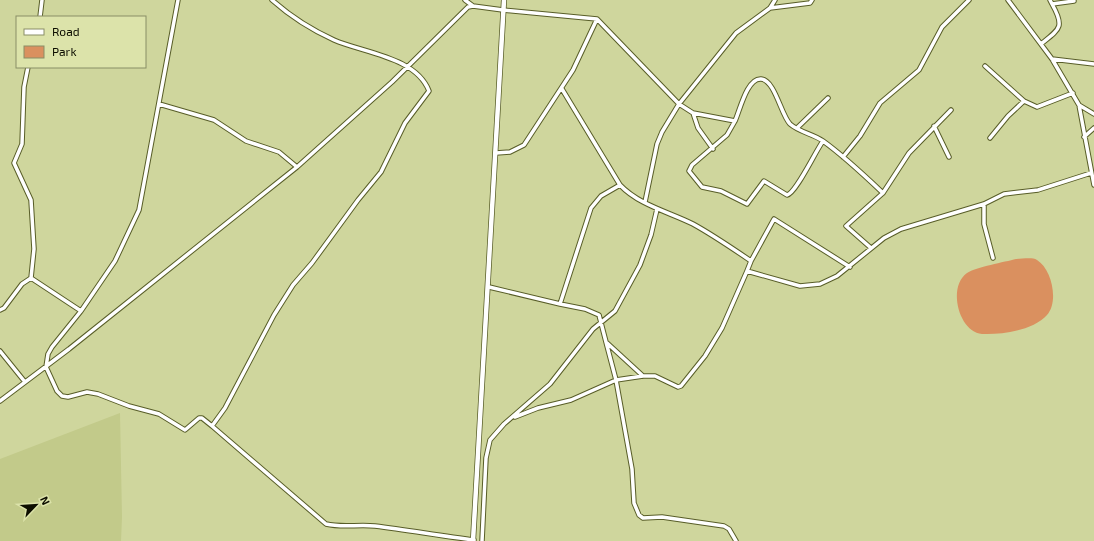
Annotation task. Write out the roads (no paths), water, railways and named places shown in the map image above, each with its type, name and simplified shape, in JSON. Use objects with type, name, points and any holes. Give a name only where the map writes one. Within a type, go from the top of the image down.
[{"type":"main road","points":[[473,540],[478,434],[489,287],[504,0]]},
{"type":"street","points":[[40,16],[42,0]]},
{"type":"street","points":[[178,0],[139,210],[115,261],[81,311],[48,354],[46,367],[57,391],[62,396],[68,397],[87,392],[98,394],[129,406],[160,414],[185,430],[199,418],[202,418],[326,524],[339,527],[357,524],[473,540]]},
{"type":"street","points":[[212,426],[225,408],[274,315],[293,285],[312,263],[358,200],[382,172],[405,123],[429,91],[419,74],[407,66],[334,40],[302,21],[272,0]]},
{"type":"street","points":[[465,0],[473,6],[597,18],[679,104],[693,113],[735,121]]},
{"type":"street","points":[[645,202],[657,144],[662,132],[679,104],[736,33],[770,8],[775,0]]},
{"type":"street","points":[[770,8],[810,3],[812,0]]},
{"type":"street","points":[[843,157],[860,136],[880,102],[919,70],[942,28],[969,0]]},
{"type":"street","points":[[1008,0],[1052,59],[1079,105],[1094,185]]},
{"type":"street","points":[[1041,44],[1058,31],[1059,26],[1056,12],[1051,2],[1074,2]]},
{"type":"street","points":[[0,401],[46,367],[297,167],[354,118],[462,11],[473,6]]},
{"type":"street","points":[[496,153],[510,152],[524,145],[562,89],[579,59],[597,18]]},
{"type":"street","points":[[1052,59],[1094,64]]},
{"type":"street","points":[[985,66],[1024,101],[1033,106],[1042,106],[1073,93]]},
{"type":"street","points":[[28,68],[24,87],[22,144],[14,163],[31,200],[34,249],[31,278]]},
{"type":"street","points":[[823,141],[812,157],[794,191],[787,195],[764,181],[747,204],[721,191],[702,187],[691,174],[690,168],[729,132],[735,121],[748,87],[752,82],[762,79],[770,85],[787,121],[797,128],[823,141],[884,192]]},
{"type":"street","points":[[562,89],[620,185],[632,196],[694,225],[751,261]]},
{"type":"street","points":[[797,128],[828,98]]},
{"type":"street","points":[[990,138],[1008,116],[1024,101]]},
{"type":"street","points":[[159,104],[209,118],[246,141],[279,152],[297,167]]},
{"type":"street","points":[[1079,105],[1094,114]]},
{"type":"street","points":[[871,248],[846,226],[884,192],[903,160],[934,126],[952,110]]},
{"type":"street","points":[[693,113],[698,128],[713,148]]},
{"type":"street","points":[[934,126],[949,156]]},
{"type":"street","points":[[1084,137],[1094,128]]},
{"type":"street","points":[[747,271],[800,286],[809,286],[832,279],[850,267],[889,234],[901,229],[984,204],[1004,194],[1038,190],[1091,173]]},
{"type":"street","points":[[560,304],[591,208],[600,196],[620,185]]},
{"type":"street","points":[[984,204],[984,224],[993,258]]},
{"type":"street","points":[[482,541],[487,448],[497,430],[514,417],[550,384],[593,329],[615,311],[640,265],[651,235],[657,209]]},
{"type":"street","points":[[514,417],[538,408],[571,400],[616,380],[643,376],[661,378],[678,387],[681,386],[706,356],[722,328],[751,261],[774,219],[850,267]]},
{"type":"street","points":[[31,278],[81,311]]},
{"type":"street","points":[[0,310],[4,308],[22,284],[31,278]]},
{"type":"street","points":[[489,287],[593,311],[598,315],[602,322],[616,380],[632,469],[634,503],[639,515],[643,518],[662,517],[724,526],[729,529],[736,541]]},
{"type":"street","points":[[606,342],[643,376]]},
{"type":"street","points":[[0,351],[25,382]]}]
